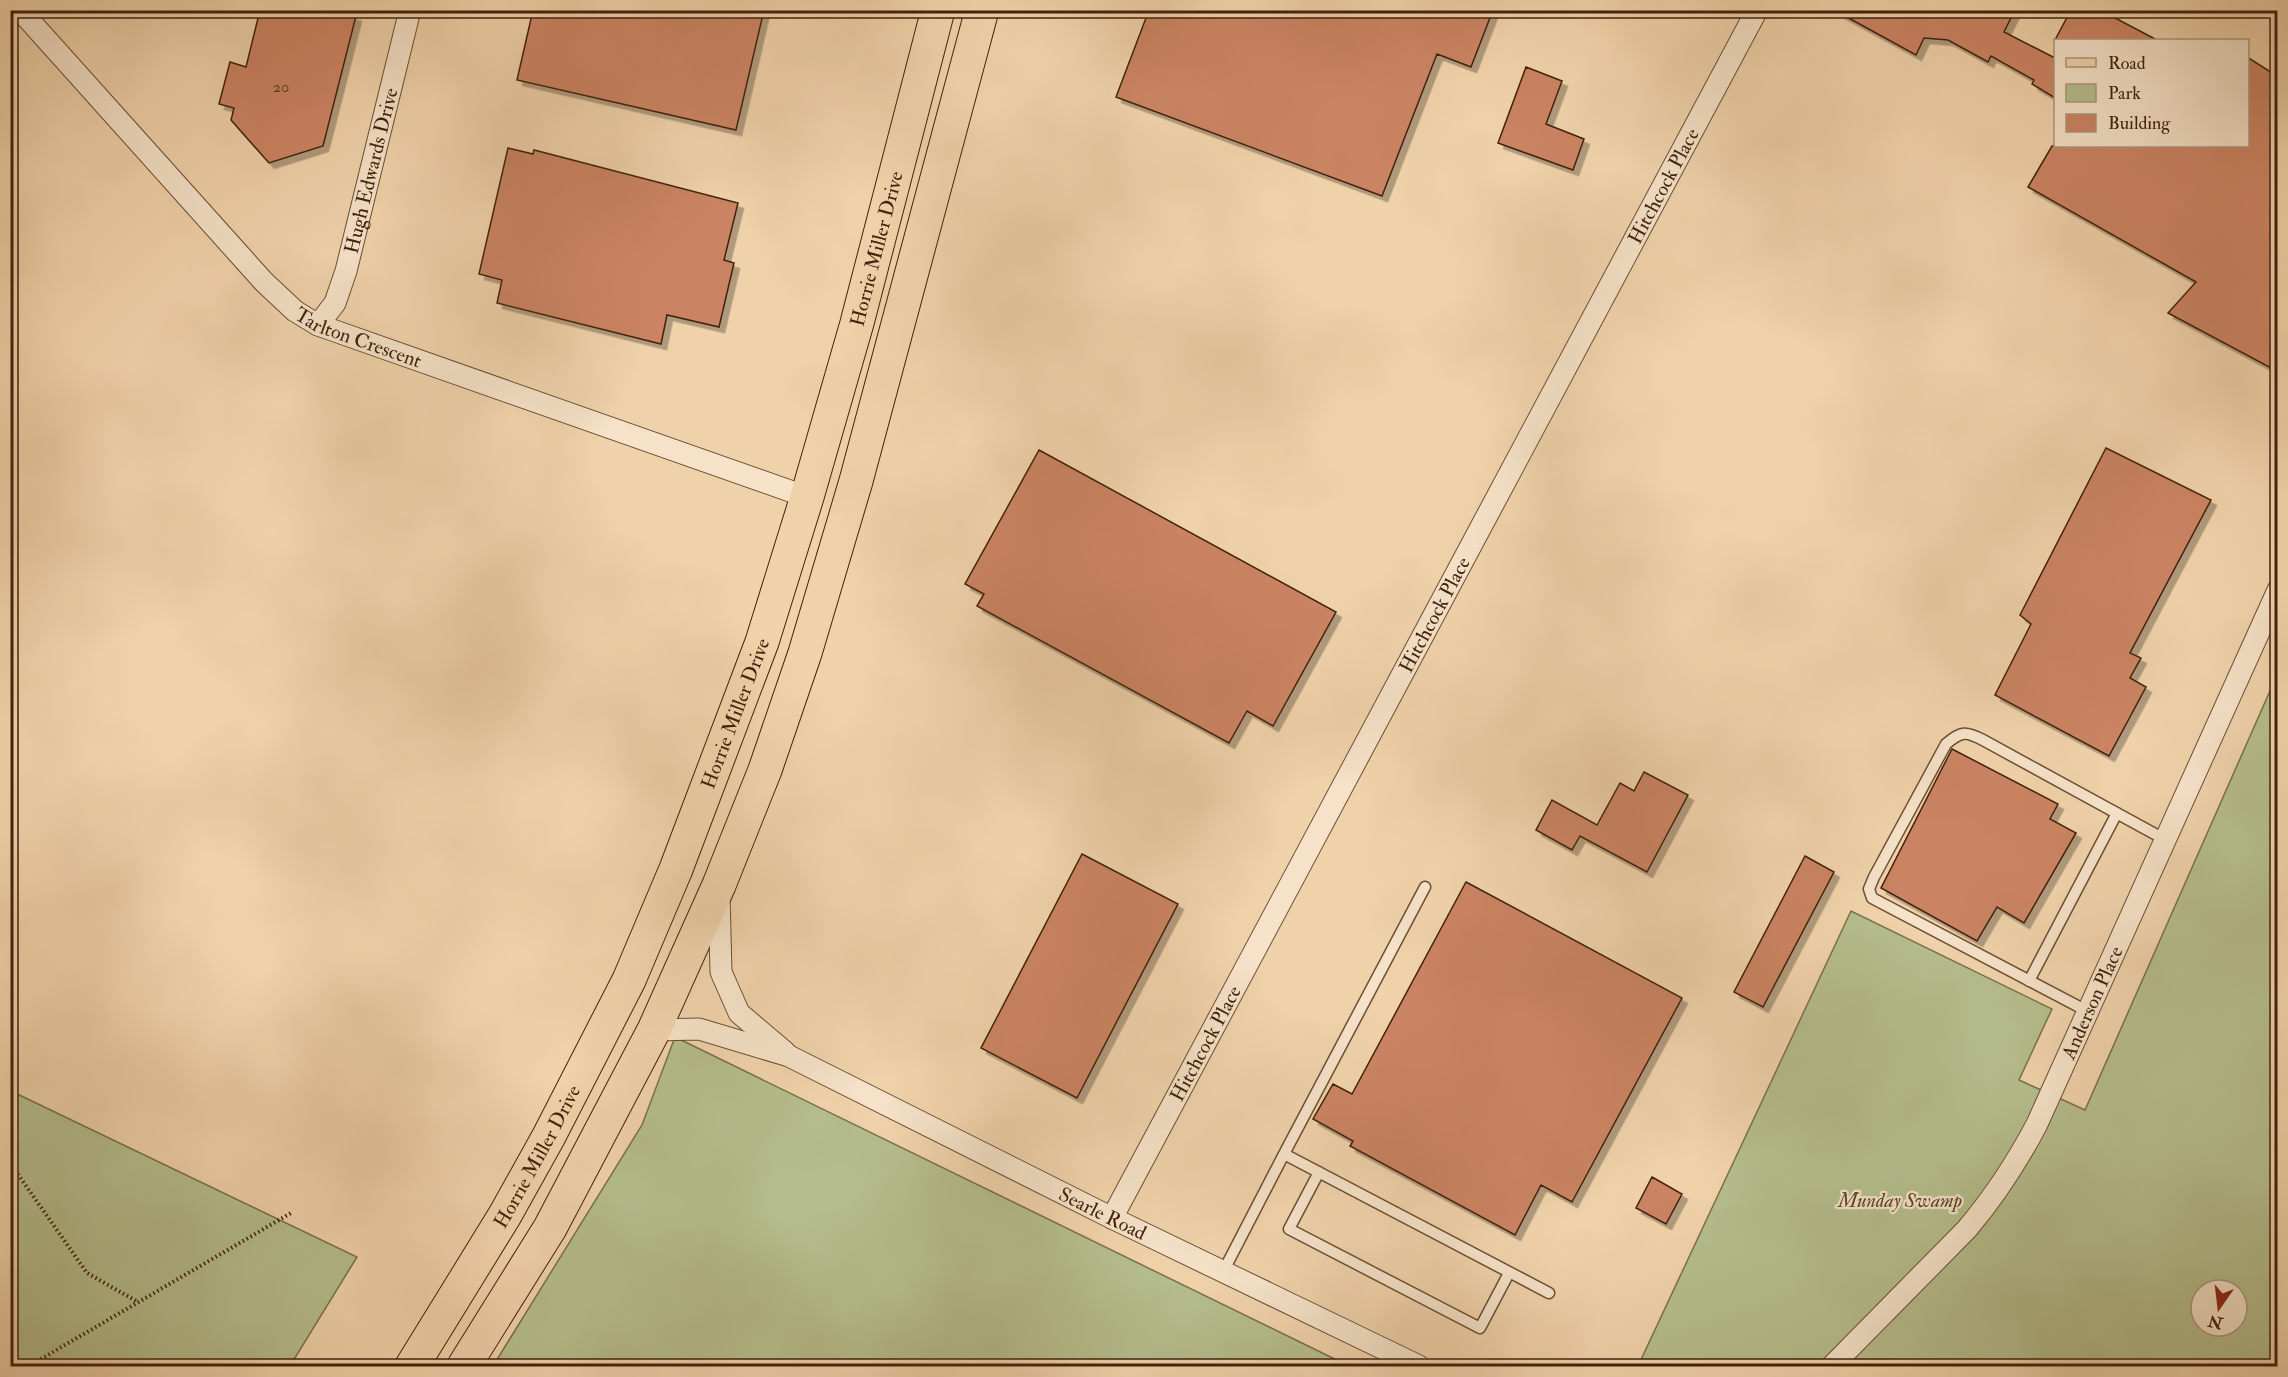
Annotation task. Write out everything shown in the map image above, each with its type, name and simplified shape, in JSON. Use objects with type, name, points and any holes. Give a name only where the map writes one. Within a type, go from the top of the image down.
[{"type":"main road","name":"Horrie Miller Drive","points":[[412,1366],[505,1215],[549,1136],[629,980],[676,869],[762,642],[807,497],[857,322],[938,10]]},
{"type":"main road","name":"Horrie Miller Drive","points":[[464,1366],[550,1228],[654,1030],[719,885],[765,770],[809,642],[859,470],[982,10]]},
{"type":"street","name":"Tarlton Crescent","points":[[20,10],[264,282],[295,311],[318,325],[807,497]]},
{"type":"street","name":"Hugh Edwards Drive","points":[[318,325],[334,303],[346,271],[410,10]]},
{"type":"street","name":"Hitchcock Place","points":[[1112,1218],[1757,10]]},
{"type":"street","name":"Anderson Place","points":[[1832,1366],[1967,1229],[1986,1206],[2021,1154],[2037,1124],[2277,590]]},
{"type":"street","name":"Searle Road","points":[[719,885],[721,972],[739,1012],[789,1056]]},
{"type":"street","name":"Searle Road","points":[[654,1030],[699,1029],[789,1056],[1112,1218],[1419,1366]]},
{"type":"lane","points":[[2087,1011],[1872,898],[1869,889],[1874,877],[1946,744],[1957,735],[1969,733],[2164,839]]},
{"type":"lane","points":[[2029,981],[2117,813]]},
{"type":"lane","points":[[1223,1272],[1425,887]]},
{"type":"lane","points":[[1284,1154],[1549,1293]]},
{"type":"lane","points":[[1319,1172],[1289,1229],[1480,1328],[1509,1273]]},
{"type":"path","points":[[10,1163],[87,1273],[138,1302]]},
{"type":"path","points":[[29,1366],[291,1213]]},
{"type":"green space","name":"Munday Swamp","points":[[2277,675],[2277,1366],[1638,1366],[1851,911],[2052,1009],[2019,1080],[2085,1110]]},
{"type":"green space","points":[[675,1037],[1349,1366],[493,1366],[642,1125]]},
{"type":"green space","points":[[11,1091],[357,1257],[290,1366],[11,1366]]},
{"type":"building","points":[[260,10],[336,10],[356,16],[323,146],[269,163],[231,120],[234,108],[219,104],[230,62],[246,67]]},
{"type":"building","points":[[533,10],[764,10],[736,130],[517,80]]},
{"type":"building","points":[[1149,10],[1493,10],[1471,67],[1437,54],[1382,196],[1116,97]]},
{"type":"building","points":[[1834,10],[2015,10],[2004,32],[2054,57],[2054,97],[2032,84],[2034,80],[1991,56],[1988,62],[1948,40],[1924,38],[1916,55]]},
{"type":"building","points":[[2071,10],[2100,10],[2155,39],[2056,39]]},
{"type":"building","points":[[2249,58],[2277,76],[2277,357],[2271,368],[2168,313],[2196,282],[2028,187],[2052,146],[2249,147]]},
{"type":"building","points":[[1526,67],[1562,81],[1546,124],[1584,139],[1573,170],[1498,143]]},
{"type":"building","points":[[508,148],[533,154],[534,150],[738,203],[724,260],[734,263],[719,327],[667,315],[661,344],[497,303],[502,280],[479,274]]},
{"type":"building","points":[[2106,448],[2211,500],[2130,653],[2141,658],[2130,678],[2146,687],[2109,756],[1995,695],[2031,624],[2020,615]]},
{"type":"building","points":[[1039,450],[1336,612],[1273,726],[1247,711],[1229,743],[977,606],[984,594],[965,584]]},
{"type":"building","points":[[1952,749],[2058,804],[2050,819],[2076,833],[2024,923],[1997,907],[1977,941],[1881,888]]},
{"type":"building","points":[[1644,772],[1688,795],[1647,872],[1580,836],[1572,850],[1536,830],[1552,800],[1597,825],[1620,783],[1634,791]]},
{"type":"building","points":[[1082,854],[1178,904],[1077,1098],[981,1048]]},
{"type":"building","points":[[1805,856],[1834,872],[1763,1007],[1734,992]]},
{"type":"building","points":[[1466,882],[1682,998],[1572,1202],[1541,1185],[1515,1235],[1350,1146],[1353,1141],[1313,1119],[1333,1084],[1352,1094]]},
{"type":"building","points":[[1652,1177],[1682,1194],[1666,1224],[1636,1208]]}]
